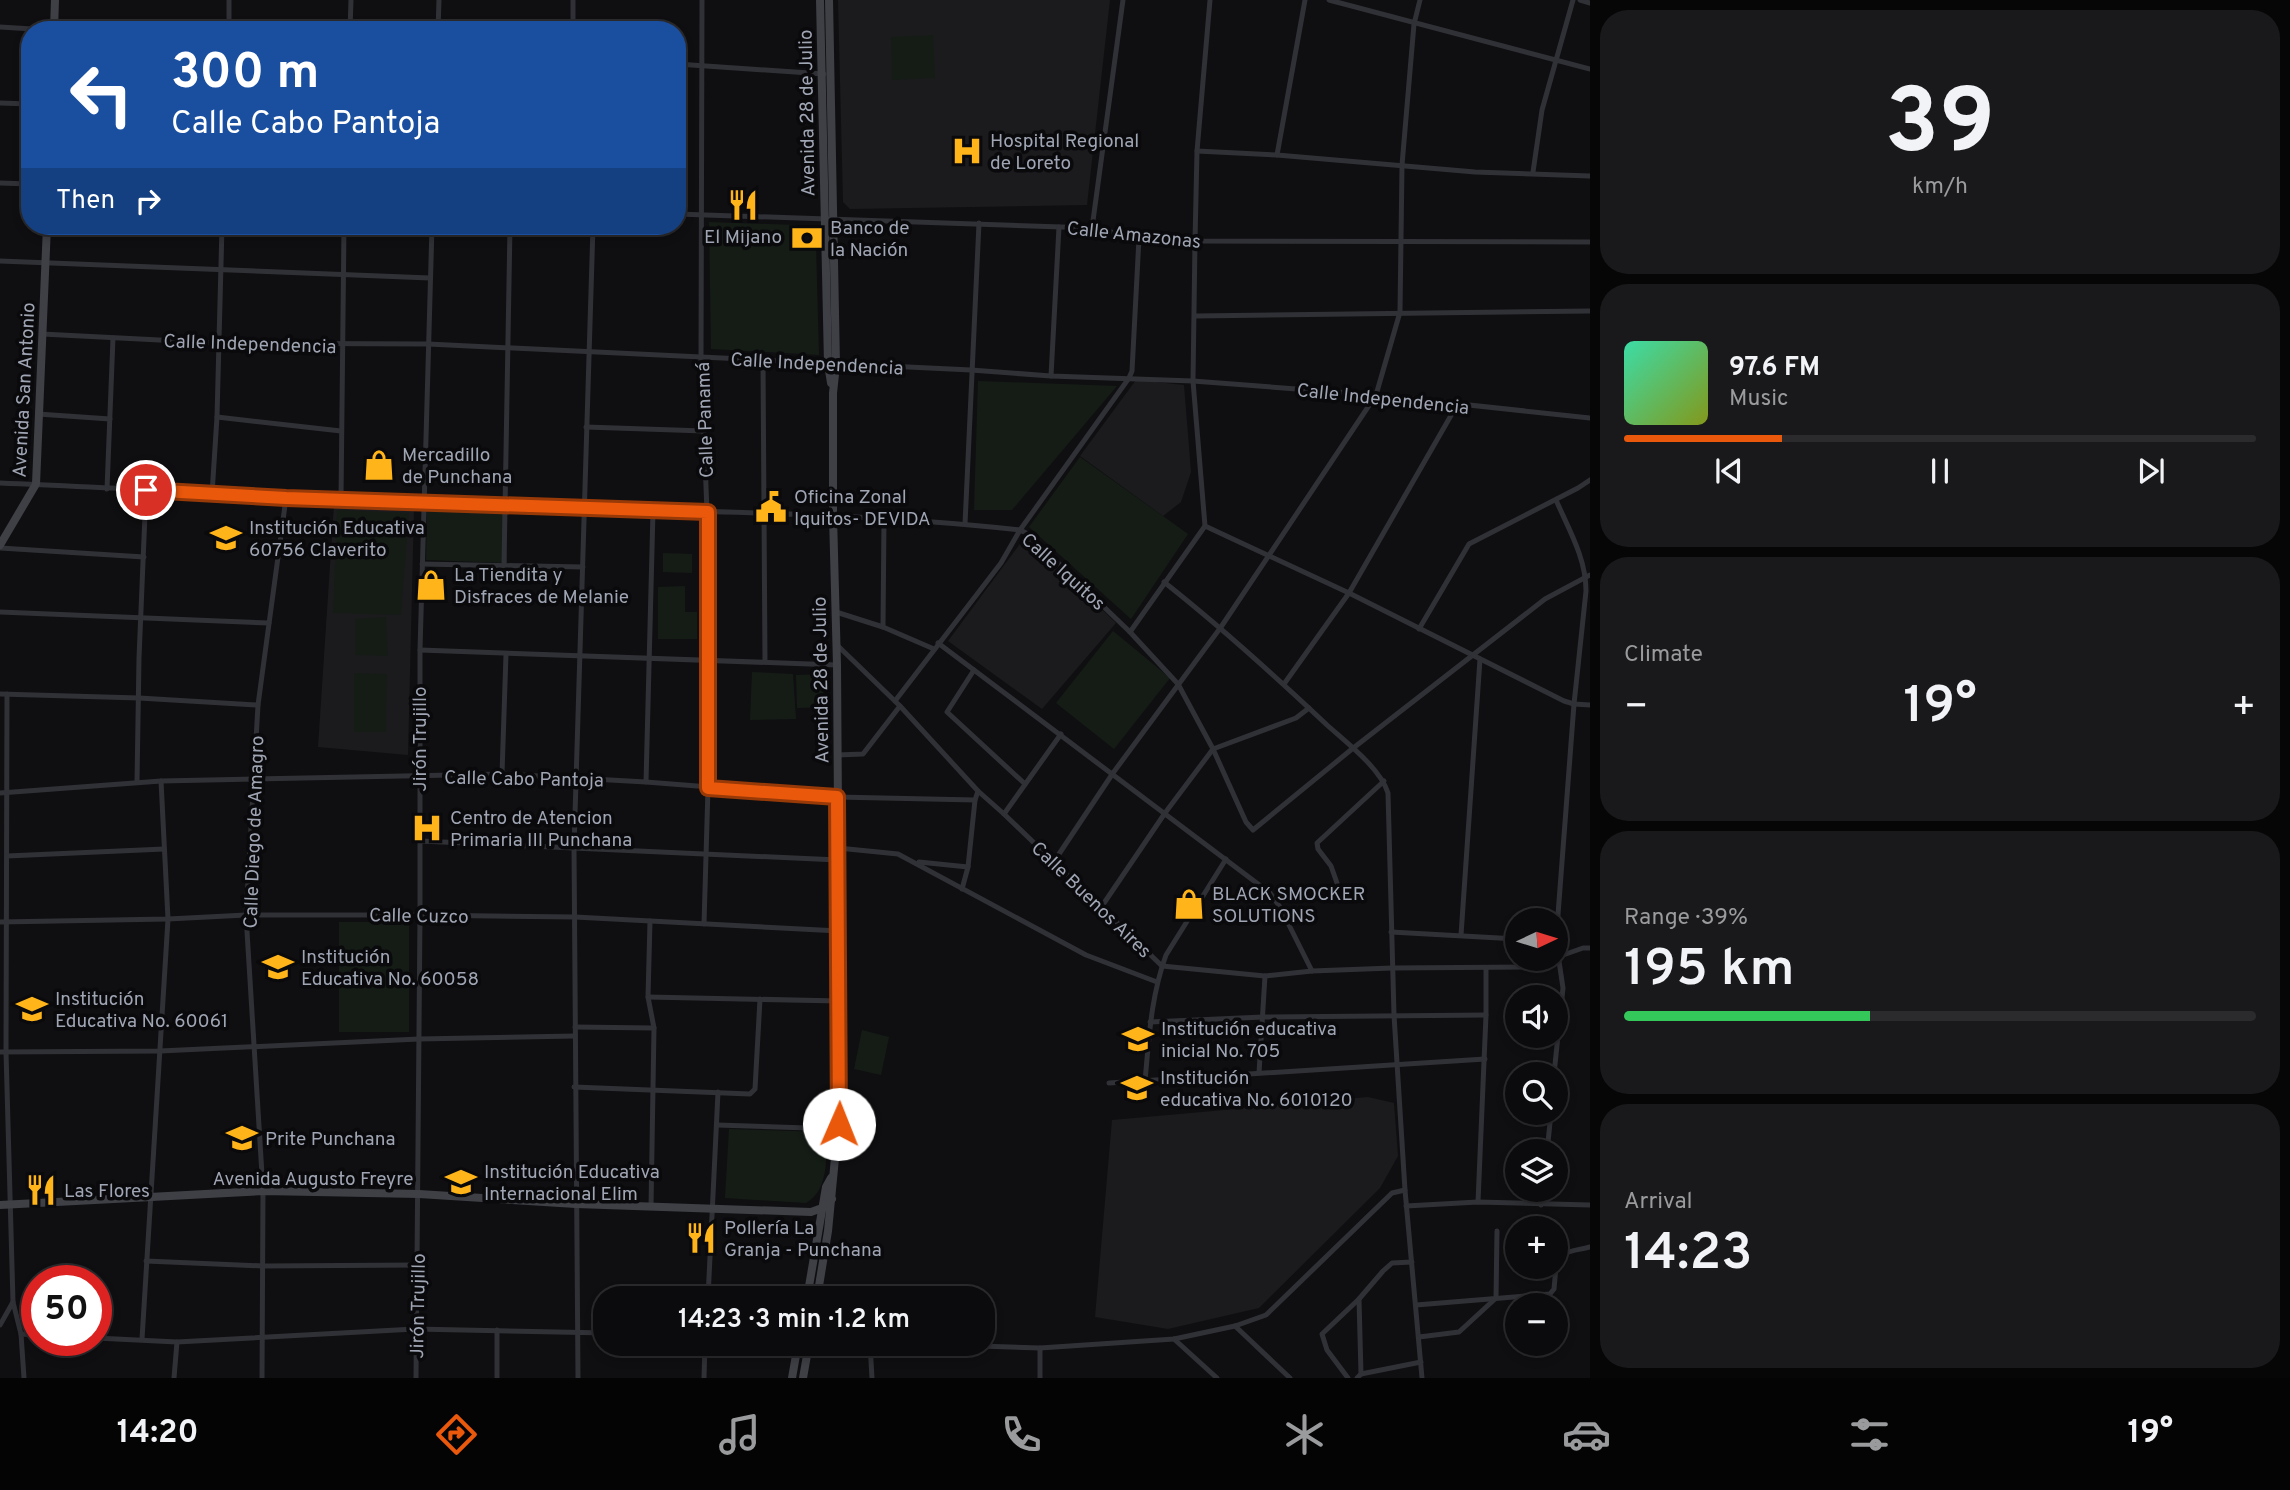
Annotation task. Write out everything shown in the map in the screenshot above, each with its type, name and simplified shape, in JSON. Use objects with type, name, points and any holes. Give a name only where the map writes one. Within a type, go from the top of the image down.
[{"type":"main road","points":[[53,21],[55,0]]},
{"type":"main road","name":"Avenida 28 de Julio","points":[[819,1286],[839,1129],[840,1001],[833,393],[826,74],[820,0]]},
{"type":"main road","name":"Avenida 28 de Julio","points":[[826,74],[829,0]]},
{"type":"main road","name":"Avenida San Antonio","points":[[0,547],[36,484],[47,235]]},
{"type":"main road","name":"Avenida 28 de Julio","points":[[809,1286],[826,1187],[832,1175]]},
{"type":"main road","name":"Avenida Augusto Freyre","points":[[0,1205],[263,1191],[419,1194],[712,1209],[811,1212],[822,1208]]},
{"type":"main road","points":[[822,1208],[832,1199]]},
{"type":"main road","points":[[792,1378],[796,1356]]},
{"type":"main road","points":[[803,1378],[807,1356]]},
{"type":"street","points":[[229,0],[229,21]]},
{"type":"street","points":[[350,21],[351,0]]},
{"type":"street","points":[[438,21],[439,0]]},
{"type":"street","points":[[573,0],[573,21]]},
{"type":"street","name":"Calle Panamá","points":[[702,0],[701,358],[708,512],[708,788],[704,924]]},
{"type":"street","points":[[1092,228],[1123,0]]},
{"type":"street","points":[[1130,632],[1205,526],[1193,382],[1197,151],[1210,0]]},
{"type":"street","points":[[1277,155],[1305,0]]},
{"type":"street","points":[[1329,0],[1590,69]]},
{"type":"street","points":[[1053,863],[1113,773],[1221,627],[1376,395],[1400,312],[1402,165],[1414,24],[1420,0]]},
{"type":"street","points":[[1533,172],[1542,110],[1573,0]]},
{"type":"street","points":[[1580,0],[1590,3]]},
{"type":"street","points":[[0,27],[21,28]]},
{"type":"street","points":[[686,65],[826,74]]},
{"type":"street","points":[[0,103],[21,104]]},
{"type":"street","points":[[1197,151],[1475,172],[1590,176]]},
{"type":"street","points":[[0,183],[21,184]]},
{"type":"street","name":"Calle Amazonas","points":[[686,215],[1092,228],[1139,237],[1195,241],[1590,242]]},
{"type":"street","points":[[965,524],[979,223]]},
{"type":"street","points":[[1051,376],[1059,227]]},
{"type":"street","points":[[212,494],[217,417],[222,235]]},
{"type":"street","points":[[341,499],[344,235]]},
{"type":"street","name":"Jirón Trujillo","points":[[416,1378],[419,1194],[419,650],[432,235]]},
{"type":"street","points":[[504,565],[510,235]]},
{"type":"street","points":[[578,1378],[574,847],[593,235]]},
{"type":"street","points":[[837,755],[863,754],[938,643],[1001,563],[1020,530],[1129,378],[1132,371],[1139,237]]},
{"type":"street","points":[[0,261],[430,278]]},
{"type":"street","points":[[1195,316],[1590,311]]},
{"type":"street","name":"Calle Independencia","points":[[42,334],[218,343],[428,344],[1129,378],[1376,395],[1590,418]]},
{"type":"street","points":[[107,489],[113,338]]},
{"type":"street","points":[[763,361],[765,662]]},
{"type":"street","points":[[1284,684],[1349,593],[1457,405]]},
{"type":"street","points":[[38,414],[110,419]]},
{"type":"street","points":[[217,417],[341,431]]},
{"type":"street","points":[[586,426],[704,431]]},
{"type":"street","points":[[1419,629],[1469,544],[1590,480]]},
{"type":"street","name":"Calle Iquitos","points":[[0,483],[286,498],[833,516],[1020,530],[1028,534],[1130,632],[1178,684],[1213,749],[1246,822],[1253,830],[1352,749]]},
{"type":"street","points":[[137,782],[146,490]]},
{"type":"street","name":"Calle Diego de Amagro","points":[[262,1378],[263,1191],[246,915],[258,705],[286,498]]},
{"type":"street","points":[[1556,500],[1588,576],[1574,704],[1559,908]]},
{"type":"street","points":[[646,782],[653,511]]},
{"type":"street","points":[[883,627],[884,520]]},
{"type":"street","points":[[1205,526],[1349,593],[1471,656],[1574,704],[1590,705]]},
{"type":"street","points":[[0,547],[144,557]]},
{"type":"street","points":[[422,564],[583,567]]},
{"type":"street","points":[[1352,749],[1545,599],[1588,576]]},
{"type":"street","points":[[1164,582],[1221,627],[1284,684],[1384,782],[1388,793],[1394,1015],[1406,1206],[1422,1378]]},
{"type":"street","points":[[0,612],[270,624]]},
{"type":"street","points":[[835,612],[883,627],[934,649]]},
{"type":"street","points":[[938,643],[1270,893],[1280,907],[1312,971]]},
{"type":"street","name":"Calle Buenos Aires","points":[[836,644],[897,704],[978,791],[1162,966],[1265,975],[1392,968],[1505,968]]},
{"type":"street","points":[[419,650],[837,665]]},
{"type":"street","points":[[502,774],[506,654]]},
{"type":"street","points":[[1461,936],[1480,659]]},
{"type":"street","points":[[974,670],[947,712],[1024,784]]},
{"type":"street","points":[[21,1334],[13,1302],[3,1052],[4,694],[258,705]]},
{"type":"street","points":[[1100,909],[1165,813],[1213,749],[1296,718],[1309,708]]},
{"type":"street","points":[[1004,814],[1061,734]]},
{"type":"street","name":"Calle Cabo Pantoja","points":[[3,794],[161,781],[502,774],[837,797],[975,800]]},
{"type":"street","points":[[142,1339],[168,919],[161,781]]},
{"type":"street","points":[[1337,883],[1331,866],[1318,849],[1317,843],[1384,782]]},
{"type":"street","points":[[962,889],[968,867],[978,791]]},
{"type":"street","points":[[420,841],[838,860]]},
{"type":"street","points":[[838,848],[898,854],[1086,955],[1157,982]]},
{"type":"street","points":[[5,854],[164,849]]},
{"type":"street","points":[[1145,1081],[1150,1022],[1157,982],[1166,955],[1226,859]]},
{"type":"street","points":[[915,862],[968,867]]},
{"type":"street","name":"Calle Cuzco","points":[[3,923],[246,915],[420,915],[575,917],[839,931]]},
{"type":"street","points":[[650,921],[648,997],[654,1028],[651,1207]]},
{"type":"street","points":[[1391,932],[1505,938]]},
{"type":"street","name":"Calle Buenos Aires","points":[[1568,954],[1590,948]]},
{"type":"street","points":[[1478,1202],[1485,1059],[1486,968]]},
{"type":"street","points":[[1556,1062],[1563,988],[1561,971]]},
{"type":"street","points":[[1259,1073],[1265,975]]},
{"type":"street","points":[[648,997],[840,1001]]},
{"type":"street","points":[[574,1087],[750,1094],[755,1089],[760,999]]},
{"type":"street","points":[[1150,1022],[1263,1017],[1486,1015]]},
{"type":"street","points":[[575,1027],[654,1028]]},
{"type":"street","points":[[3,1052],[160,1051],[419,1039],[575,1036]]},
{"type":"street","points":[[1110,1083],[1485,1059]]},
{"type":"street","points":[[709,1286],[718,1092]]},
{"type":"street","points":[[717,1125],[839,1129]]},
{"type":"street","points":[[995,1347],[1040,1348],[1174,1339],[1236,1326],[1266,1315],[1392,1193],[1405,1190]]},
{"type":"street","points":[[1406,1206],[1478,1202],[1590,1205]]},
{"type":"street","points":[[1419,1337],[1459,1332],[1496,1298],[1497,1231]]},
{"type":"street","points":[[1568,1252],[1590,1247]]},
{"type":"street","points":[[146,1261],[263,1266],[417,1265]]},
{"type":"street","points":[[1348,1378],[1327,1350],[1322,1334],[1359,1299],[1382,1271],[1392,1264],[1412,1262]]},
{"type":"street","points":[[1416,1305],[1550,1294],[1554,1289],[1555,1279]]},
{"type":"street","points":[[1359,1299],[1359,1376],[1421,1362]]},
{"type":"street","points":[[0,1325],[13,1302]]},
{"type":"street","points":[[1236,1326],[1290,1378]]},
{"type":"street","points":[[112,1338],[177,1342],[415,1329],[593,1333]]},
{"type":"street","points":[[497,1378],[498,1330]]},
{"type":"street","points":[[1174,1339],[1217,1378]]},
{"type":"street","points":[[174,1378],[177,1342]]},
{"type":"street","points":[[1040,1348],[1040,1378]]},
{"type":"street","points":[[22,1356],[24,1378]]},
{"type":"street","points":[[704,1378],[705,1356]]},
{"type":"street","points":[[871,1356],[872,1378]]},
{"type":"shaded area","name":"Hospital Regional de Loreto","points":[[838,0],[1110,0],[1087,205],[850,209],[843,202]]},
{"type":"shaded area","points":[[933,35],[935,78],[892,80],[891,37]]},
{"type":"shaded area","points":[[709,222],[797,225],[799,247],[816,246],[819,355],[711,349]]},
{"type":"shaded area","points":[[1136,380],[1184,385],[1191,472],[1181,502],[1163,516],[1080,456]]},
{"type":"shaded area","points":[[978,381],[1117,386],[1012,510],[974,510]]},
{"type":"shaded area","points":[[1080,457],[1188,534],[1131,619],[1029,527]]},
{"type":"shaded area","points":[[334,505],[414,508],[408,755],[318,747]]},
{"type":"shaded area","points":[[427,507],[505,509],[507,563],[426,560]]},
{"type":"shaded area","points":[[337,510],[409,513],[401,615],[333,613]]},
{"type":"shaded area","points":[[1025,537],[1116,623],[1042,709],[948,641]]},
{"type":"shaded area","points":[[663,553],[692,554],[692,573],[663,572]]},
{"type":"shaded area","points":[[685,586],[685,612],[697,612],[697,639],[658,639],[658,587]]},
{"type":"shaded area","points":[[386,617],[388,656],[355,655],[355,619]]},
{"type":"shaded area","points":[[1113,631],[1170,678],[1114,749],[1056,703]]},
{"type":"shaded area","points":[[752,672],[793,674],[796,719],[750,720]]},
{"type":"shaded area","points":[[354,673],[387,674],[386,732],[354,732]]},
{"type":"shaded area","points":[[828,674],[829,707],[797,708],[796,675]]},
{"type":"shaded area","points":[[339,922],[409,922],[409,1032],[339,1032]]},
{"type":"shaded area","points":[[862,1030],[889,1037],[881,1075],[854,1069]]},
{"type":"shaded area","points":[[1368,1097],[1394,1103],[1398,1156],[1380,1188],[1259,1308],[1168,1329],[1095,1317],[1112,1120]]},
{"type":"shaded area","points":[[729,1129],[824,1132],[828,1136],[826,1164],[819,1190],[806,1203],[725,1198]]},
{"type":"place","name":"Hospital Regional de Loreto","points":[[967,151]]},
{"type":"place","name":"El Mijano","points":[[743,205]]},
{"type":"place","name":"Banco de la Nación","points":[[807,238]]},
{"type":"place","name":"Mercadillo de Punchana","points":[[379,465]]},
{"type":"place","name":"Oficina Zonal Iquitos- DEVIDA","points":[[771,507]]},
{"type":"place","name":"Institución Educativa 60756 Claverito","points":[[226,538]]},
{"type":"place","name":"La Tiendita y Disfraces de Melanie","points":[[431,585]]},
{"type":"place","name":"Centro de Atencion Primaria III Punchana","points":[[427,828]]},
{"type":"place","name":"BLACK SMOCKER SOLUTIONS","points":[[1189,904]]},
{"type":"place","name":"Institución Educativa No. 60058","points":[[278,967]]},
{"type":"place","name":"Institución Educativa No. 60061","points":[[32,1009]]},
{"type":"place","name":"Institución educativa inicial No. 705","points":[[1138,1039]]},
{"type":"place","name":"Institución educativa No. 6010120","points":[[1137,1088]]},
{"type":"place","name":"Prite Punchana","points":[[242,1138]]},
{"type":"place","name":"Institución Educativa Internacional Elim","points":[[461,1182]]},
{"type":"place","name":"Las Flores","points":[[41,1190]]},
{"type":"place","name":"Pollería La Granja - Punchana","points":[[701,1238]]},
{"type":"route","points":[[146,490],[286,498],[708,512],[708,788],[837,797],[839,1124]]}]
